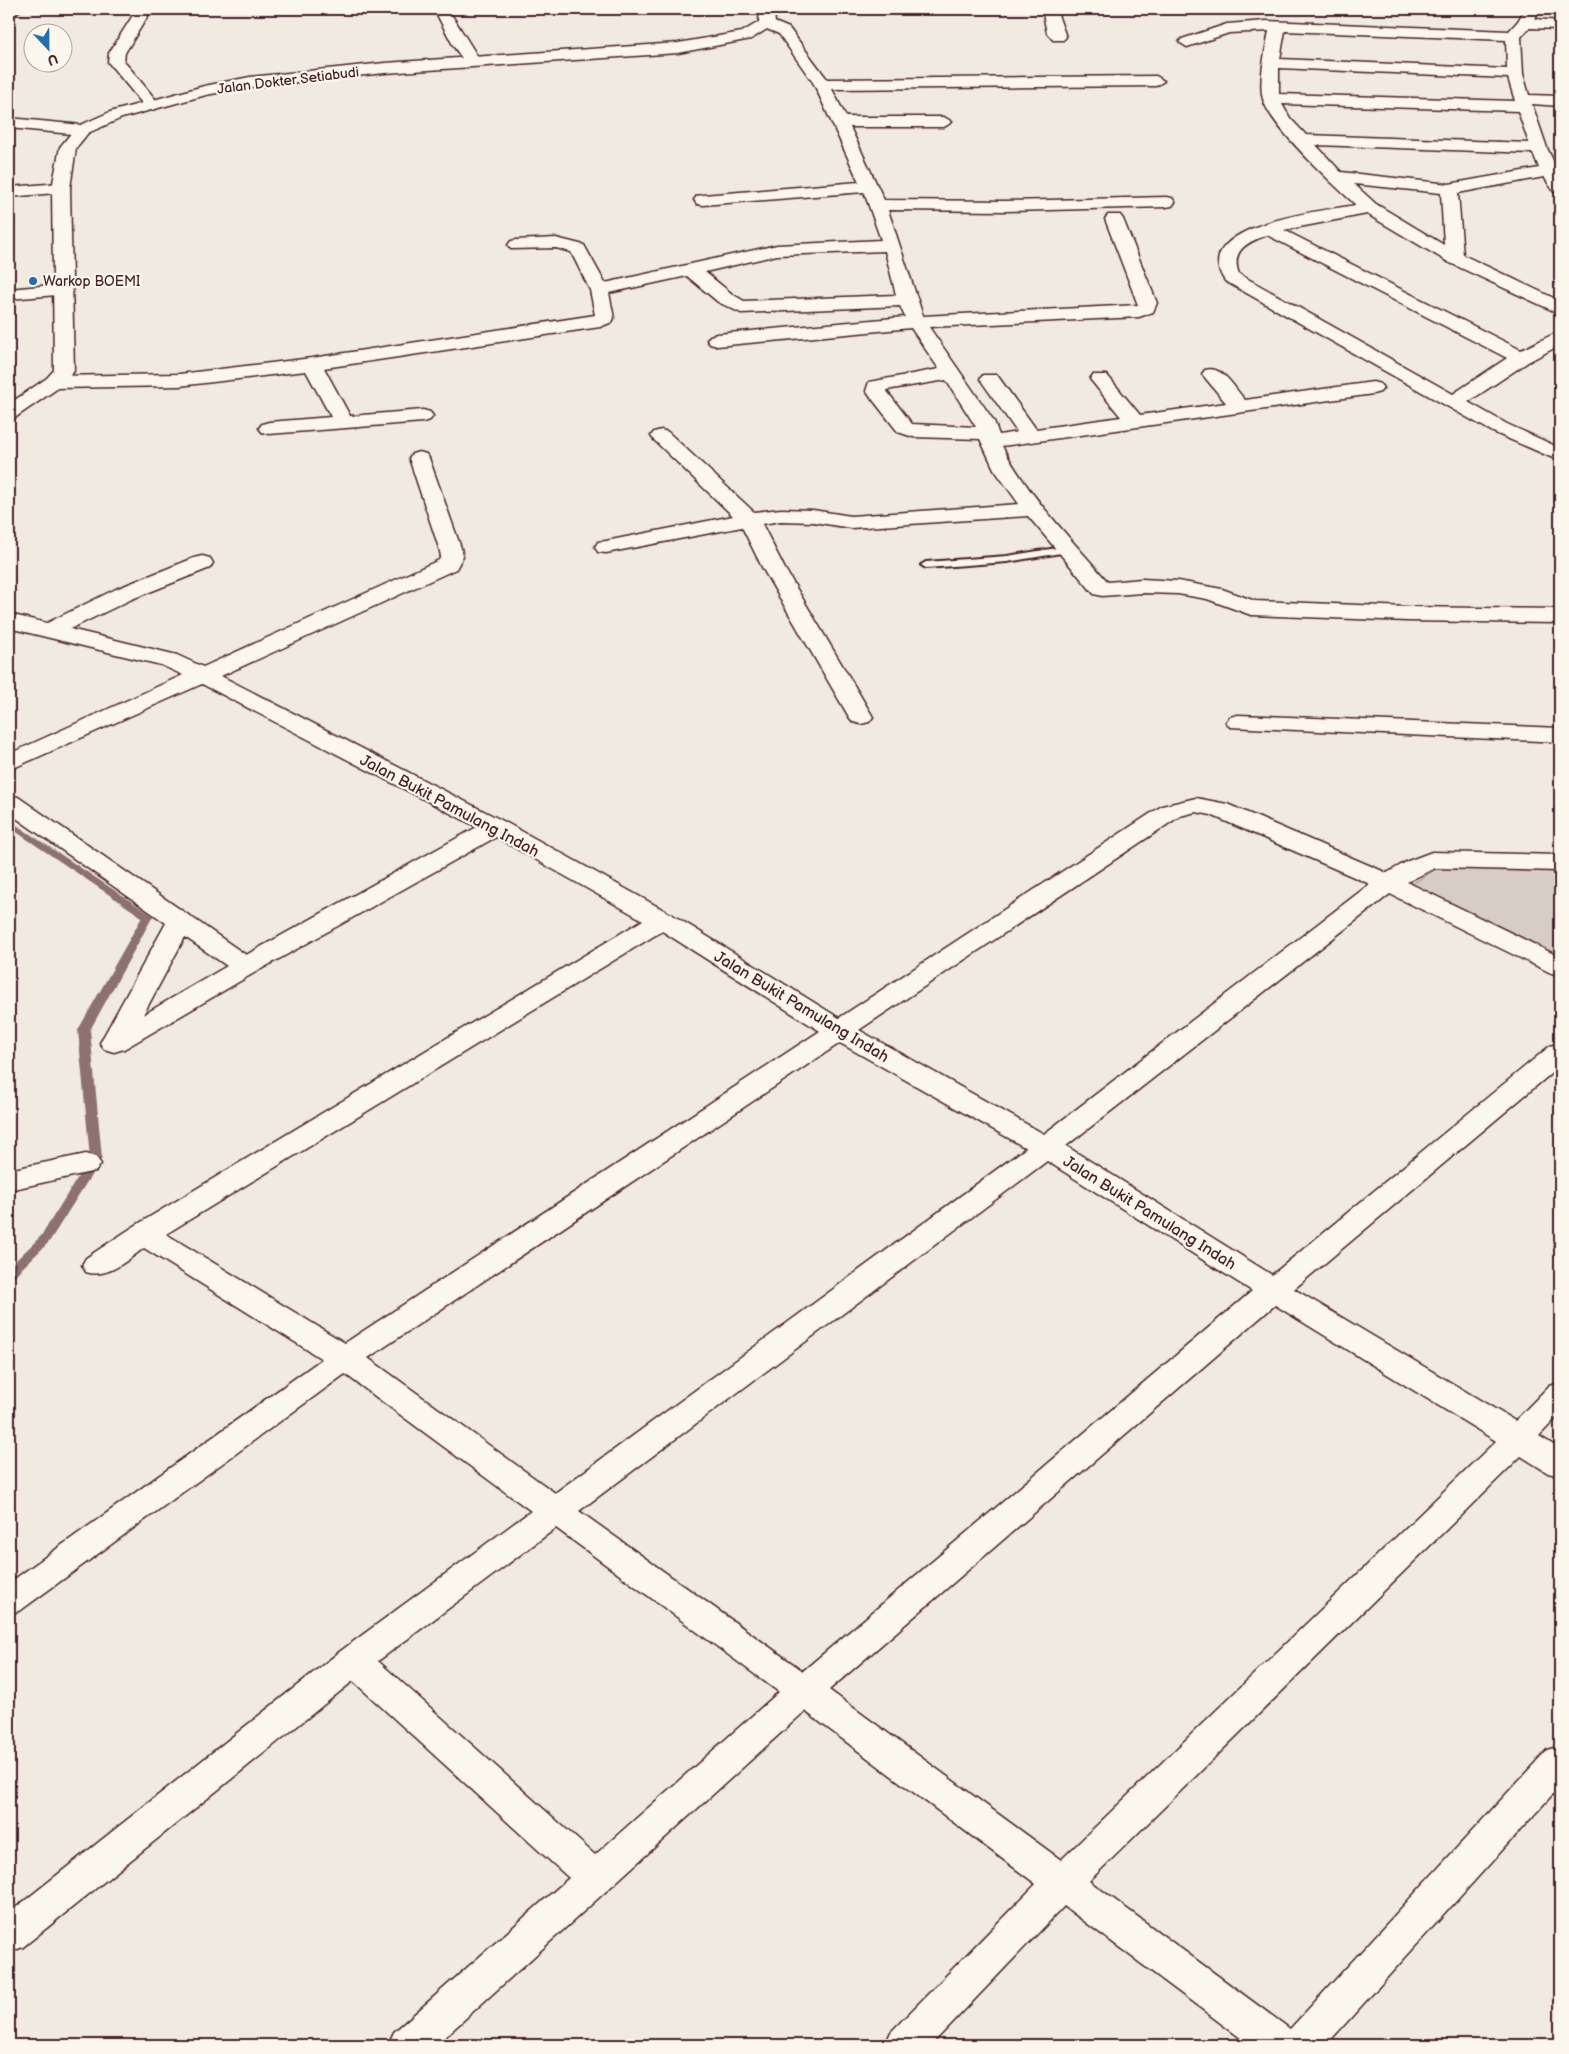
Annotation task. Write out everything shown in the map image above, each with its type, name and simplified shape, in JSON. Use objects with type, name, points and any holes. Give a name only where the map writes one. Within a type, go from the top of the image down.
[{"type":"street","points":[[144,9],[117,53],[116,62],[152,105]]},
{"type":"street","points":[[441,9],[473,62]]},
{"type":"street","points":[[1049,9],[1055,33],[1058,37]]},
{"type":"street","points":[[1255,27],[1260,9]]},
{"type":"street","points":[[767,16],[784,31],[822,84],[840,122],[850,150],[870,186],[892,245],[907,300],[916,322],[990,437],[1004,469],[1034,509],[1102,589],[1176,585],[1234,600],[1251,608],[1408,614],[1560,616]]},
{"type":"street","name":"Jalan Dokter Setiabudi","points":[[9,414],[54,382],[64,371],[62,290],[64,246],[61,188],[68,147],[82,130],[116,114],[212,90],[276,79],[707,45],[746,36],[767,16]]},
{"type":"street","points":[[1560,25],[1529,16],[1513,36],[1515,74],[1523,102],[1539,148],[1549,171],[1560,188]]},
{"type":"street","points":[[1278,26],[1271,63],[1271,99],[1283,120],[1336,177],[1370,208],[1454,258],[1560,308]]},
{"type":"street","points":[[1187,42],[1216,32],[1278,26],[1513,36]]},
{"type":"street","points":[[1271,63],[1515,74]]},
{"type":"street","points":[[822,84],[1156,81]]},
{"type":"street","points":[[1271,99],[1560,101]]},
{"type":"street","points":[[840,122],[944,122]]},
{"type":"street","points":[[9,123],[82,130]]},
{"type":"street","points":[[1301,140],[1539,148]]},
{"type":"street","points":[[1336,177],[1448,189],[1549,171]]},
{"type":"street","points":[[703,200],[870,186]]},
{"type":"street","points":[[9,192],[61,188]]},
{"type":"street","points":[[1448,189],[1454,258]]},
{"type":"street","points":[[877,205],[1006,206],[1166,202]]},
{"type":"street","points":[[1370,208],[1267,228],[1233,244],[1227,255],[1227,268],[1232,278],[1455,401],[1500,428],[1560,455]]},
{"type":"street","points":[[717,340],[916,322],[1139,311],[1146,308],[1148,303],[1114,219]]},
{"type":"street","points":[[1267,228],[1521,358]]},
{"type":"street","points":[[54,382],[161,382],[312,364],[593,324],[605,318],[600,290],[578,249],[572,245],[517,245]]},
{"type":"street","points":[[600,290],[689,268],[777,250],[892,245]]},
{"type":"street","points":[[689,268],[725,298],[741,307],[907,300]]},
{"type":"street","points":[[9,294],[62,290]]},
{"type":"street","points":[[1455,401],[1521,358],[1560,337]]},
{"type":"street","points":[[312,364],[344,423]]},
{"type":"street","points":[[950,373],[883,384],[876,386],[876,391],[905,428],[913,432],[990,437],[1030,436],[1373,388]]},
{"type":"street","points":[[1212,374],[1239,406]]},
{"type":"street","points":[[990,379],[1030,436]]},
{"type":"street","points":[[1100,379],[1135,421]]},
{"type":"street","points":[[268,428],[423,416]]},
{"type":"street","points":[[662,436],[749,519],[774,569],[861,717]]},
{"type":"street","points":[[9,763],[448,564],[452,556],[450,548],[419,458]]},
{"type":"street","points":[[606,547],[749,519],[802,515],[851,522],[1034,509]]},
{"type":"street","points":[[48,632],[124,594],[202,563]]},
{"type":"street","name":"Jalan Bukit Pamulang Indah","points":[[9,621],[169,660],[204,676],[496,827],[662,920],[841,1032],[1046,1147],[1273,1290],[1560,1464]]},
{"type":"street","points":[[1238,722],[1560,734]]},
{"type":"street","points":[[9,802],[245,967]]},
{"type":"street","points":[[9,1601],[345,1358],[841,1032],[1171,811],[1196,805],[1218,809],[1388,883],[1560,967]]},
{"type":"street","points":[[180,922],[114,1043],[245,967],[496,827]]},
{"type":"street","points":[[9,1934],[354,1660],[555,1513],[1046,1147],[1388,883],[1417,866],[1432,860],[1560,864]]},
{"type":"street","points":[[98,1265],[144,1234],[662,920]]},
{"type":"street","points":[[408,2045],[804,1691],[1273,1290],[1560,1052]]},
{"type":"street","points":[[9,1180],[86,1164]]},
{"type":"street","points":[[144,1234],[345,1358],[555,1513],[804,1691],[1281,2045]]},
{"type":"street","points":[[905,2045],[1062,1883],[1487,1471],[1560,1394]]},
{"type":"street","points":[[354,1660],[595,1878]]},
{"type":"street","points":[[1301,2045],[1560,1761]]},
{"type":"lane","points":[[926,565],[1007,559],[1069,550]]},
{"type":"shaded area","points":[[1438,868],[1560,872],[1560,957],[1410,885]]},
{"type":"waterway","points":[[9,823],[148,916],[84,1030],[96,1158],[45,1239],[9,1274]]},
{"type":"place","name":"Warkop BOEMI","points":[[33,281]]}]
